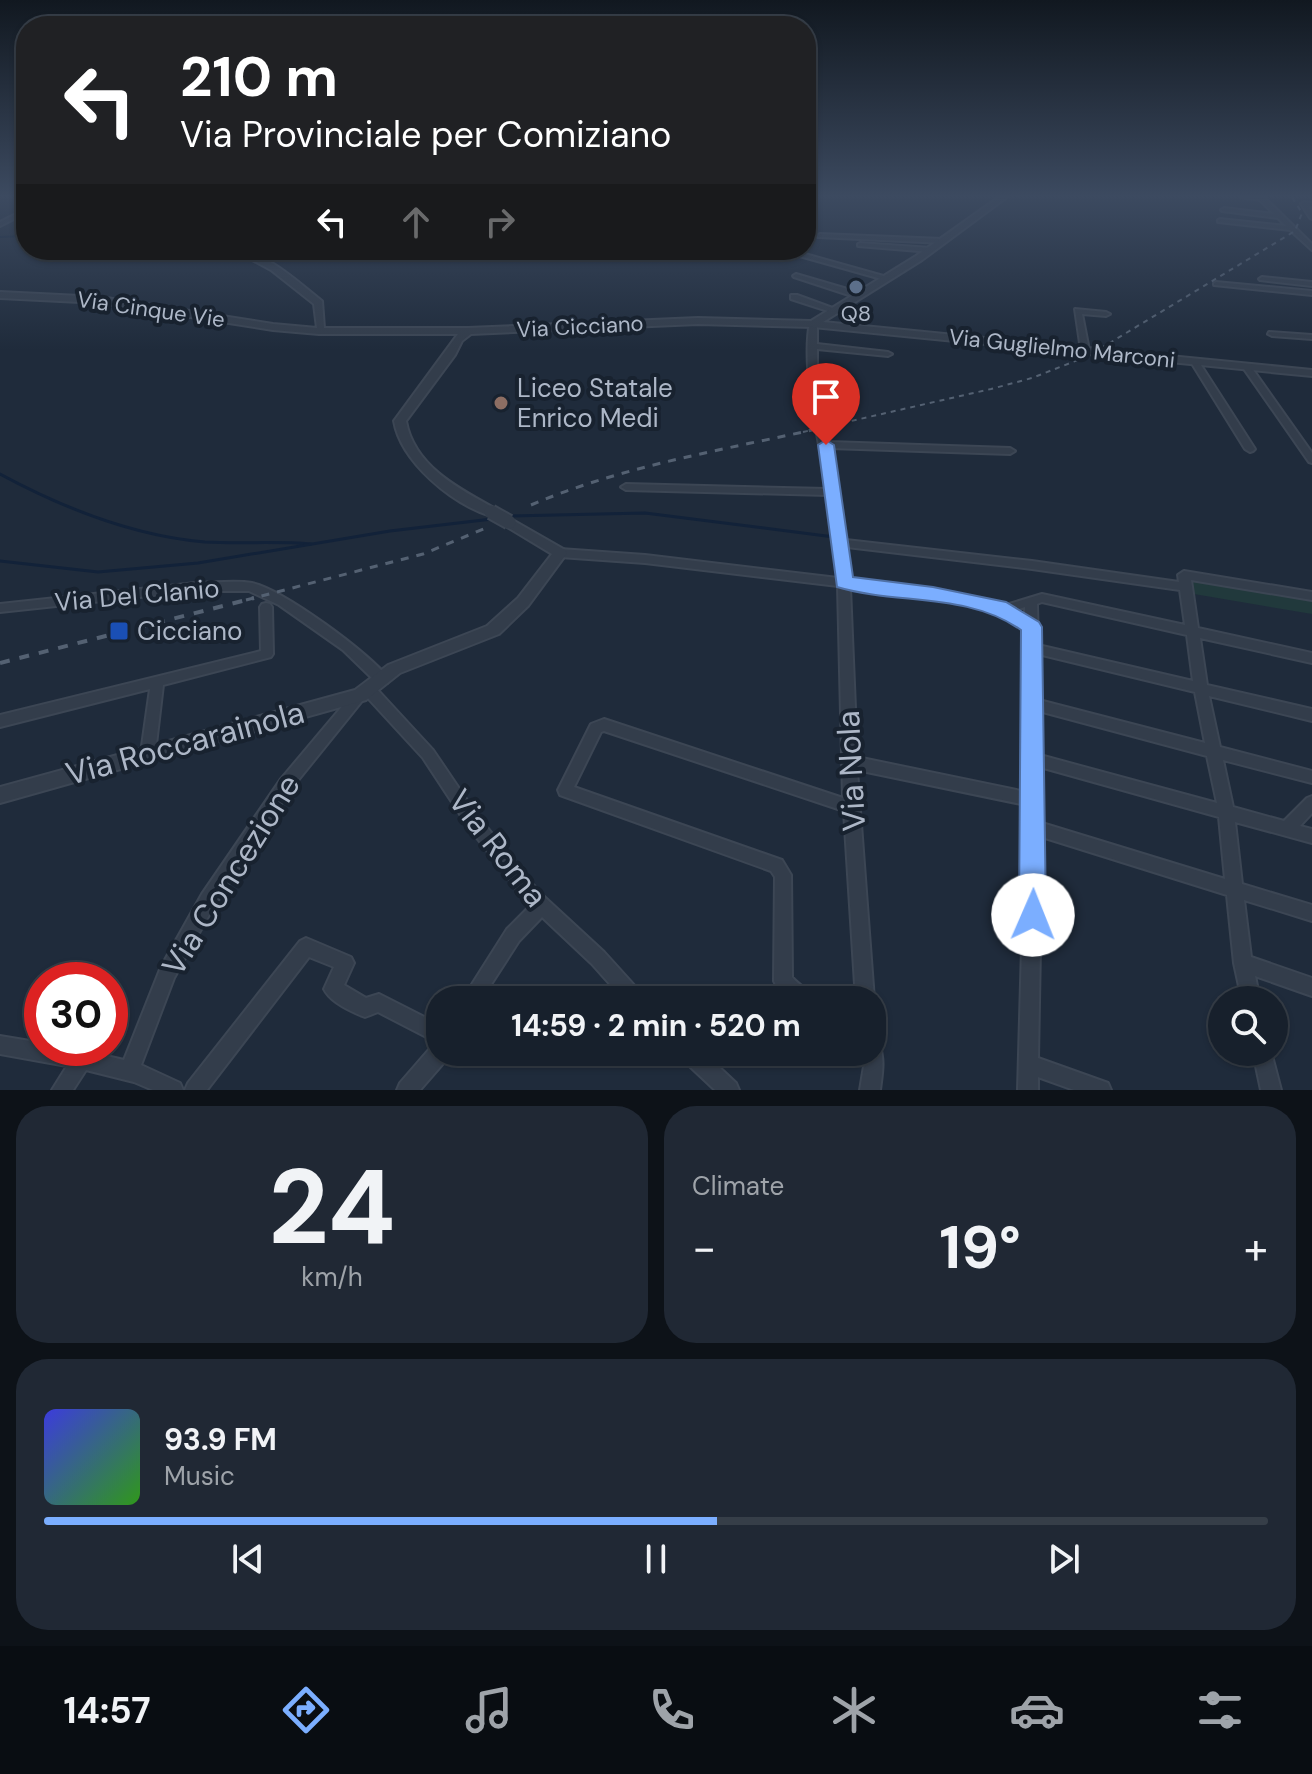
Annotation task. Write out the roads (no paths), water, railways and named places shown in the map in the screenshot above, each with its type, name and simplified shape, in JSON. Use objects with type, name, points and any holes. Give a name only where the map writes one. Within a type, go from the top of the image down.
[{"type":"street","points":[[897,248],[931,250]]},
{"type":"street","points":[[813,324],[934,248]]},
{"type":"street","points":[[816,259],[885,278]]},
{"type":"street","points":[[258,260],[274,268],[319,303],[324,327],[348,332],[426,331],[454,341],[400,421],[400,431],[416,457],[452,491],[560,553],[645,559],[933,593],[1006,609],[1032,627]]},
{"type":"street","points":[[1270,273],[1312,277]]},
{"type":"street","points":[[796,276],[858,295]]},
{"type":"street","points":[[1262,279],[1312,284]]},
{"type":"street","points":[[1216,284],[1312,293]]},
{"type":"street","name":"Via Cinque Vie","points":[[0,295],[114,302],[301,329],[324,327]]},
{"type":"street","points":[[794,297],[834,310]]},
{"type":"street","points":[[1085,350],[1078,311],[1106,314]]},
{"type":"street","name":"Via Cicciano","points":[[454,341],[468,331],[685,321],[813,324]]},
{"type":"street","name":"Via Nola","points":[[813,324],[813,377],[826,445],[844,582],[851,807],[864,986]]},
{"type":"street","name":"Via Guglielmo Marconi","points":[[813,324],[1312,373]]},
{"type":"street","points":[[1272,334],[1312,337]]},
{"type":"street","points":[[812,346],[888,354]]},
{"type":"street","points":[[1195,362],[1250,449]]},
{"type":"street","points":[[1246,366],[1312,460]]},
{"type":"street","points":[[826,445],[1010,451]]},
{"type":"street","points":[[626,487],[833,492]]},
{"type":"street","points":[[840,539],[1185,587]]},
{"type":"street","name":"Via Roccarainola","points":[[0,795],[370,688],[406,663],[493,630],[523,602],[560,553]]},
{"type":"street","points":[[1248,986],[1226,812],[1201,689],[1184,575],[1312,596]]},
{"type":"street","name":"Via Del Clanio","points":[[0,608],[209,586],[251,587],[269,601]]},
{"type":"street","points":[[1006,609],[1042,598],[1312,658]]},
{"type":"street","points":[[1028,1090],[1034,828],[1031,600]]},
{"type":"street","points":[[0,721],[267,654],[269,601]]},
{"type":"street","name":"Via Roma","points":[[269,601],[347,647],[370,688],[428,754],[472,820],[541,906],[598,958],[623,986]]},
{"type":"street","points":[[1032,648],[1312,715]]},
{"type":"street","points":[[148,753],[157,682]]},
{"type":"street","name":"Via Concezione","points":[[130,1070],[167,973],[208,900],[286,784],[370,688]]},
{"type":"street","points":[[1033,704],[1312,777]]},
{"type":"street","points":[[788,986],[783,981],[783,875],[776,865],[565,790],[596,728],[604,725],[851,807]]},
{"type":"street","points":[[1033,759],[1312,836]]},
{"type":"street","points":[[849,762],[1034,800]]},
{"type":"street","points":[[1286,829],[1312,803]]},
{"type":"street","points":[[1034,828],[1312,913]]},
{"type":"street","points":[[480,986],[513,935],[541,906]]},
{"type":"street","points":[[195,1090],[306,947],[345,963],[333,989],[365,1008],[379,1003],[426,1028]]},
{"type":"street","points":[[1243,963],[1312,987]]},
{"type":"street","points":[[0,1045],[24,1050]]},
{"type":"street","points":[[1029,1064],[1101,1090]]},
{"type":"street","points":[[62,1090],[78,1066]]},
{"type":"street","points":[[108,1066],[151,1076],[173,1090]]},
{"type":"street","points":[[407,1090],[428,1066]]},
{"type":"street","points":[[704,1066],[729,1090]]},
{"type":"street","points":[[870,1090],[874,1066]]},
{"type":"street","points":[[1265,1066],[1271,1090]]},
{"type":"waterway","points":[[0,474],[74,509],[151,534],[205,542],[311,544]]},
{"type":"waterway","points":[[511,516],[645,513],[834,537]]},
{"type":"waterway","points":[[0,561],[98,572],[198,563],[390,531],[492,519]]},
{"type":"railway","points":[[808,431],[991,389],[1032,378],[1088,356],[1267,248]]},
{"type":"railway","points":[[808,431],[812,430]]},
{"type":"railway","points":[[531,505],[634,470],[808,431]]},
{"type":"railway","points":[[803,432],[808,431]]},
{"type":"railway","points":[[246,600],[423,554],[486,528]]},
{"type":"railway","points":[[0,663],[254,598]]},
{"type":"place","name":"Q8","points":[[856,287]]},
{"type":"place","name":"Liceo Statale Enrico Medi","points":[[501,403]]},
{"type":"place","name":"Cicciano","points":[[119,631]]}]
